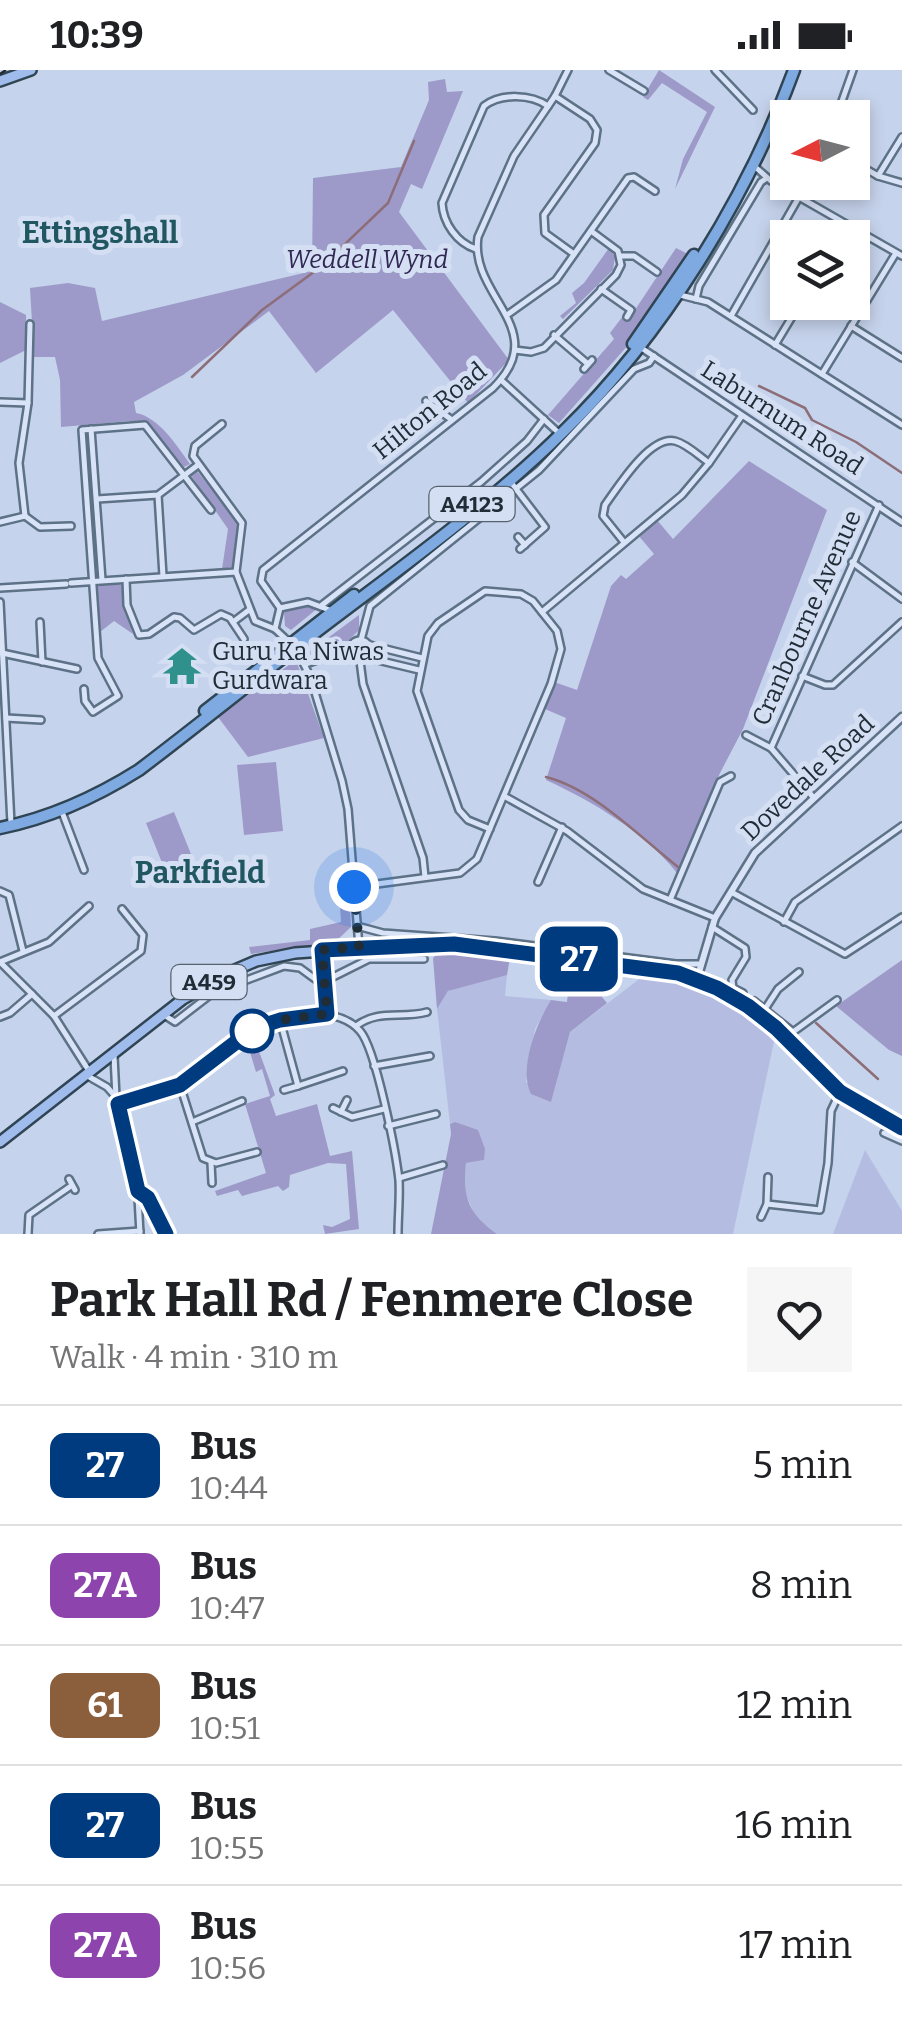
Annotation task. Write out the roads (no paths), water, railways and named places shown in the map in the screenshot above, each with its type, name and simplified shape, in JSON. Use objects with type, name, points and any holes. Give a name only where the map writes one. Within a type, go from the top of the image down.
[{"type":"highway","name":"A4123","points":[[5,823],[72,799],[123,772],[513,486],[637,345],[674,292],[752,164],[791,70]]},
{"type":"highway","name":"A4123","points":[[674,292],[769,123]]},
{"type":"highway","name":"A4123","points":[[5,823],[61,810],[138,770],[293,646],[327,608],[483,496],[559,433]]},
{"type":"main road","points":[[0,81],[31,70]]},
{"type":"main road","name":"A459","points":[[0,1142],[209,982],[268,958],[359,947],[468,946],[658,968],[696,980],[763,1012],[840,1092],[902,1128]]},
{"type":"street","points":[[548,106],[530,96],[496,100],[484,106],[442,203],[444,216],[458,239],[476,249],[508,167],[555,96],[568,70]]},
{"type":"street","points":[[609,70],[644,91]]},
{"type":"street","points":[[716,70],[752,105]]},
{"type":"street","points":[[842,100],[853,70]]},
{"type":"street","points":[[555,96],[590,119],[598,134],[544,215],[545,233],[574,254]]},
{"type":"street","points":[[878,176],[902,137]]},
{"type":"street","points":[[752,164],[770,180]]},
{"type":"street","points":[[870,171],[902,183]]},
{"type":"street","points":[[507,315],[556,280],[630,176],[655,191]]},
{"type":"street","points":[[696,299],[698,286],[767,178]]},
{"type":"street","points":[[730,317],[798,200]]},
{"type":"street","points":[[803,200],[839,220]]},
{"type":"street","points":[[514,350],[538,351],[619,269],[620,256],[615,248],[591,231]]},
{"type":"street","points":[[822,374],[899,254],[870,238]]},
{"type":"street","name":"Hilton Road","points":[[280,608],[262,581],[266,568],[501,380],[509,368],[514,333],[480,274],[476,249]]},
{"type":"street","points":[[620,256],[634,256],[656,272]]},
{"type":"street","points":[[600,289],[631,310],[627,316]]},
{"type":"street","points":[[674,292],[708,302],[902,425]]},
{"type":"street","points":[[775,345],[790,320]]},
{"type":"street","points":[[30,324],[28,403],[19,464],[25,516],[40,527],[71,526]]},
{"type":"street","points":[[851,326],[902,358]]},
{"type":"street","points":[[554,335],[588,364]]},
{"type":"street","name":"Laburnum Road","points":[[637,345],[902,522]]},
{"type":"street","points":[[425,878],[424,858],[363,684],[363,660],[370,652],[364,642],[370,606],[513,486],[634,370],[654,356]]},
{"type":"street","points":[[501,380],[559,433]]},
{"type":"street","points":[[426,401],[452,420]]},
{"type":"street","points":[[0,402],[28,403]]},
{"type":"street","points":[[542,612],[682,495],[741,417]]},
{"type":"street","points":[[275,629],[280,608],[302,602],[327,608],[481,482],[527,441],[544,418]]},
{"type":"street","points":[[222,424],[195,446],[193,456],[242,523],[236,572],[249,610],[260,625],[275,629],[293,646],[305,664],[342,782],[359,947]]},
{"type":"street","points":[[84,689],[93,712],[118,696],[100,666],[92,636],[82,430],[145,426],[212,510]]},
{"type":"street","points":[[91,429],[102,580]]},
{"type":"street","points":[[623,541],[604,516],[605,505],[655,445],[670,440],[678,442],[709,463]]},
{"type":"street","points":[[86,500],[158,495],[198,465]]},
{"type":"street","points":[[513,486],[545,526],[522,547],[518,537]]},
{"type":"street","points":[[158,495],[163,576]]},
{"type":"street","name":"Cranbourne Avenue","points":[[771,748],[879,505]]},
{"type":"street","points":[[0,522],[25,516]]},
{"type":"street","points":[[852,562],[902,599]]},
{"type":"street","points":[[0,588],[236,572]]},
{"type":"street","points":[[126,579],[127,605],[138,635],[149,634],[174,617],[194,630],[218,614],[227,615],[244,639]]},
{"type":"street","points":[[354,887],[468,870],[477,859],[490,829],[504,796],[551,684],[561,650],[559,634],[524,595],[485,591],[432,628],[419,670],[418,695],[459,810],[468,820],[490,829]]},
{"type":"street","points":[[0,602],[2,702],[6,718],[5,823]]},
{"type":"street","points":[[233,622],[249,610]]},
{"type":"street","points":[[40,622],[42,662]]},
{"type":"street","points":[[802,676],[833,685],[902,622]]},
{"type":"street","points":[[305,664],[350,648],[354,642],[422,658]]},
{"type":"street","points":[[350,648],[352,656],[363,660],[419,670]]},
{"type":"street","points":[[1,653],[77,669]]},
{"type":"street","name":"Dovedale Road","points":[[696,980],[716,918],[761,845],[902,717]]},
{"type":"street","points":[[6,718],[41,720]]},
{"type":"street","points":[[746,735],[771,748],[813,797]]},
{"type":"street","points":[[670,900],[720,782],[732,776]]},
{"type":"street","points":[[504,796],[562,827],[636,885],[716,918]]},
{"type":"street","points":[[61,810],[84,870]]},
{"type":"street","points":[[784,922],[795,902],[902,826]]},
{"type":"street","points":[[538,882],[562,827]]},
{"type":"street","points":[[1,891],[9,894],[23,952]]},
{"type":"street","points":[[730,892],[845,954],[902,917]]},
{"type":"street","points":[[88,906],[48,942],[0,962],[54,1016],[88,1073],[107,1087],[117,1101]]},
{"type":"street","points":[[54,1016],[140,951],[143,936],[122,909]]},
{"type":"street","points":[[357,926],[383,933],[700,964]]},
{"type":"street","points":[[712,927],[745,948],[746,956],[729,984],[744,993]]},
{"type":"street","points":[[322,950],[327,1014]]},
{"type":"street","points":[[220,990],[284,966],[300,968],[312,978],[324,978],[369,959],[424,959]]},
{"type":"street","points":[[799,972],[778,990],[763,1012],[793,1032],[838,1000]]},
{"type":"street","points":[[0,1017],[32,994]]},
{"type":"street","points":[[356,1026],[374,1016],[427,1012]]},
{"type":"street","points":[[117,1101],[180,1085],[248,1033],[280,1020],[327,1014],[356,1026],[365,1038],[374,1066],[388,1126],[398,1178],[398,1234]]},
{"type":"street","points":[[280,1020],[298,1086]]},
{"type":"street","points":[[98,1234],[140,1232],[138,1191],[117,1101],[114,1053]]},
{"type":"street","points":[[374,1066],[430,1056]]},
{"type":"street","points":[[284,1090],[343,1070]]},
{"type":"street","points":[[180,1085],[200,1154],[210,1163],[212,1183]]},
{"type":"street","points":[[767,1204],[820,1210],[831,1110],[840,1092]]},
{"type":"street","points":[[192,1122],[230,1101],[242,1100]]},
{"type":"street","points":[[342,1112],[347,1100]]},
{"type":"street","points":[[425,1107],[427,1117]]},
{"type":"street","points":[[332,1108],[352,1117],[384,1109]]},
{"type":"street","points":[[388,1126],[436,1114]]},
{"type":"street","points":[[884,1132],[902,1141]]},
{"type":"street","points":[[210,1163],[248,1150],[257,1152]]},
{"type":"street","points":[[398,1178],[435,1172],[443,1166]]},
{"type":"street","points":[[761,1217],[767,1204],[768,1177]]},
{"type":"street","points":[[28,1234],[29,1215],[72,1185]]},
{"type":"street","points":[[138,1191],[148,1198],[166,1234]]},
{"type":"waterway","points":[[192,377],[262,310],[322,266],[388,203],[414,141]]},
{"type":"waterway","points":[[759,386],[805,408],[812,420],[856,442],[902,473]]},
{"type":"waterway","points":[[546,777],[599,803],[678,867]]},
{"type":"waterway","points":[[816,1023],[878,1079]]},
{"type":"railway","points":[[0,74],[6,70]]},
{"type":"place","name":"Guru Ka Niwas Gurdwara","points":[[182,666]]},
{"type":"district","name":"Ettingshall","points":[[100,233]]},
{"type":"district","name":"Parkfield","points":[[200,873]]},
{"type":"park label","name":"Weddell Wynd","points":[[367,260]]}]
